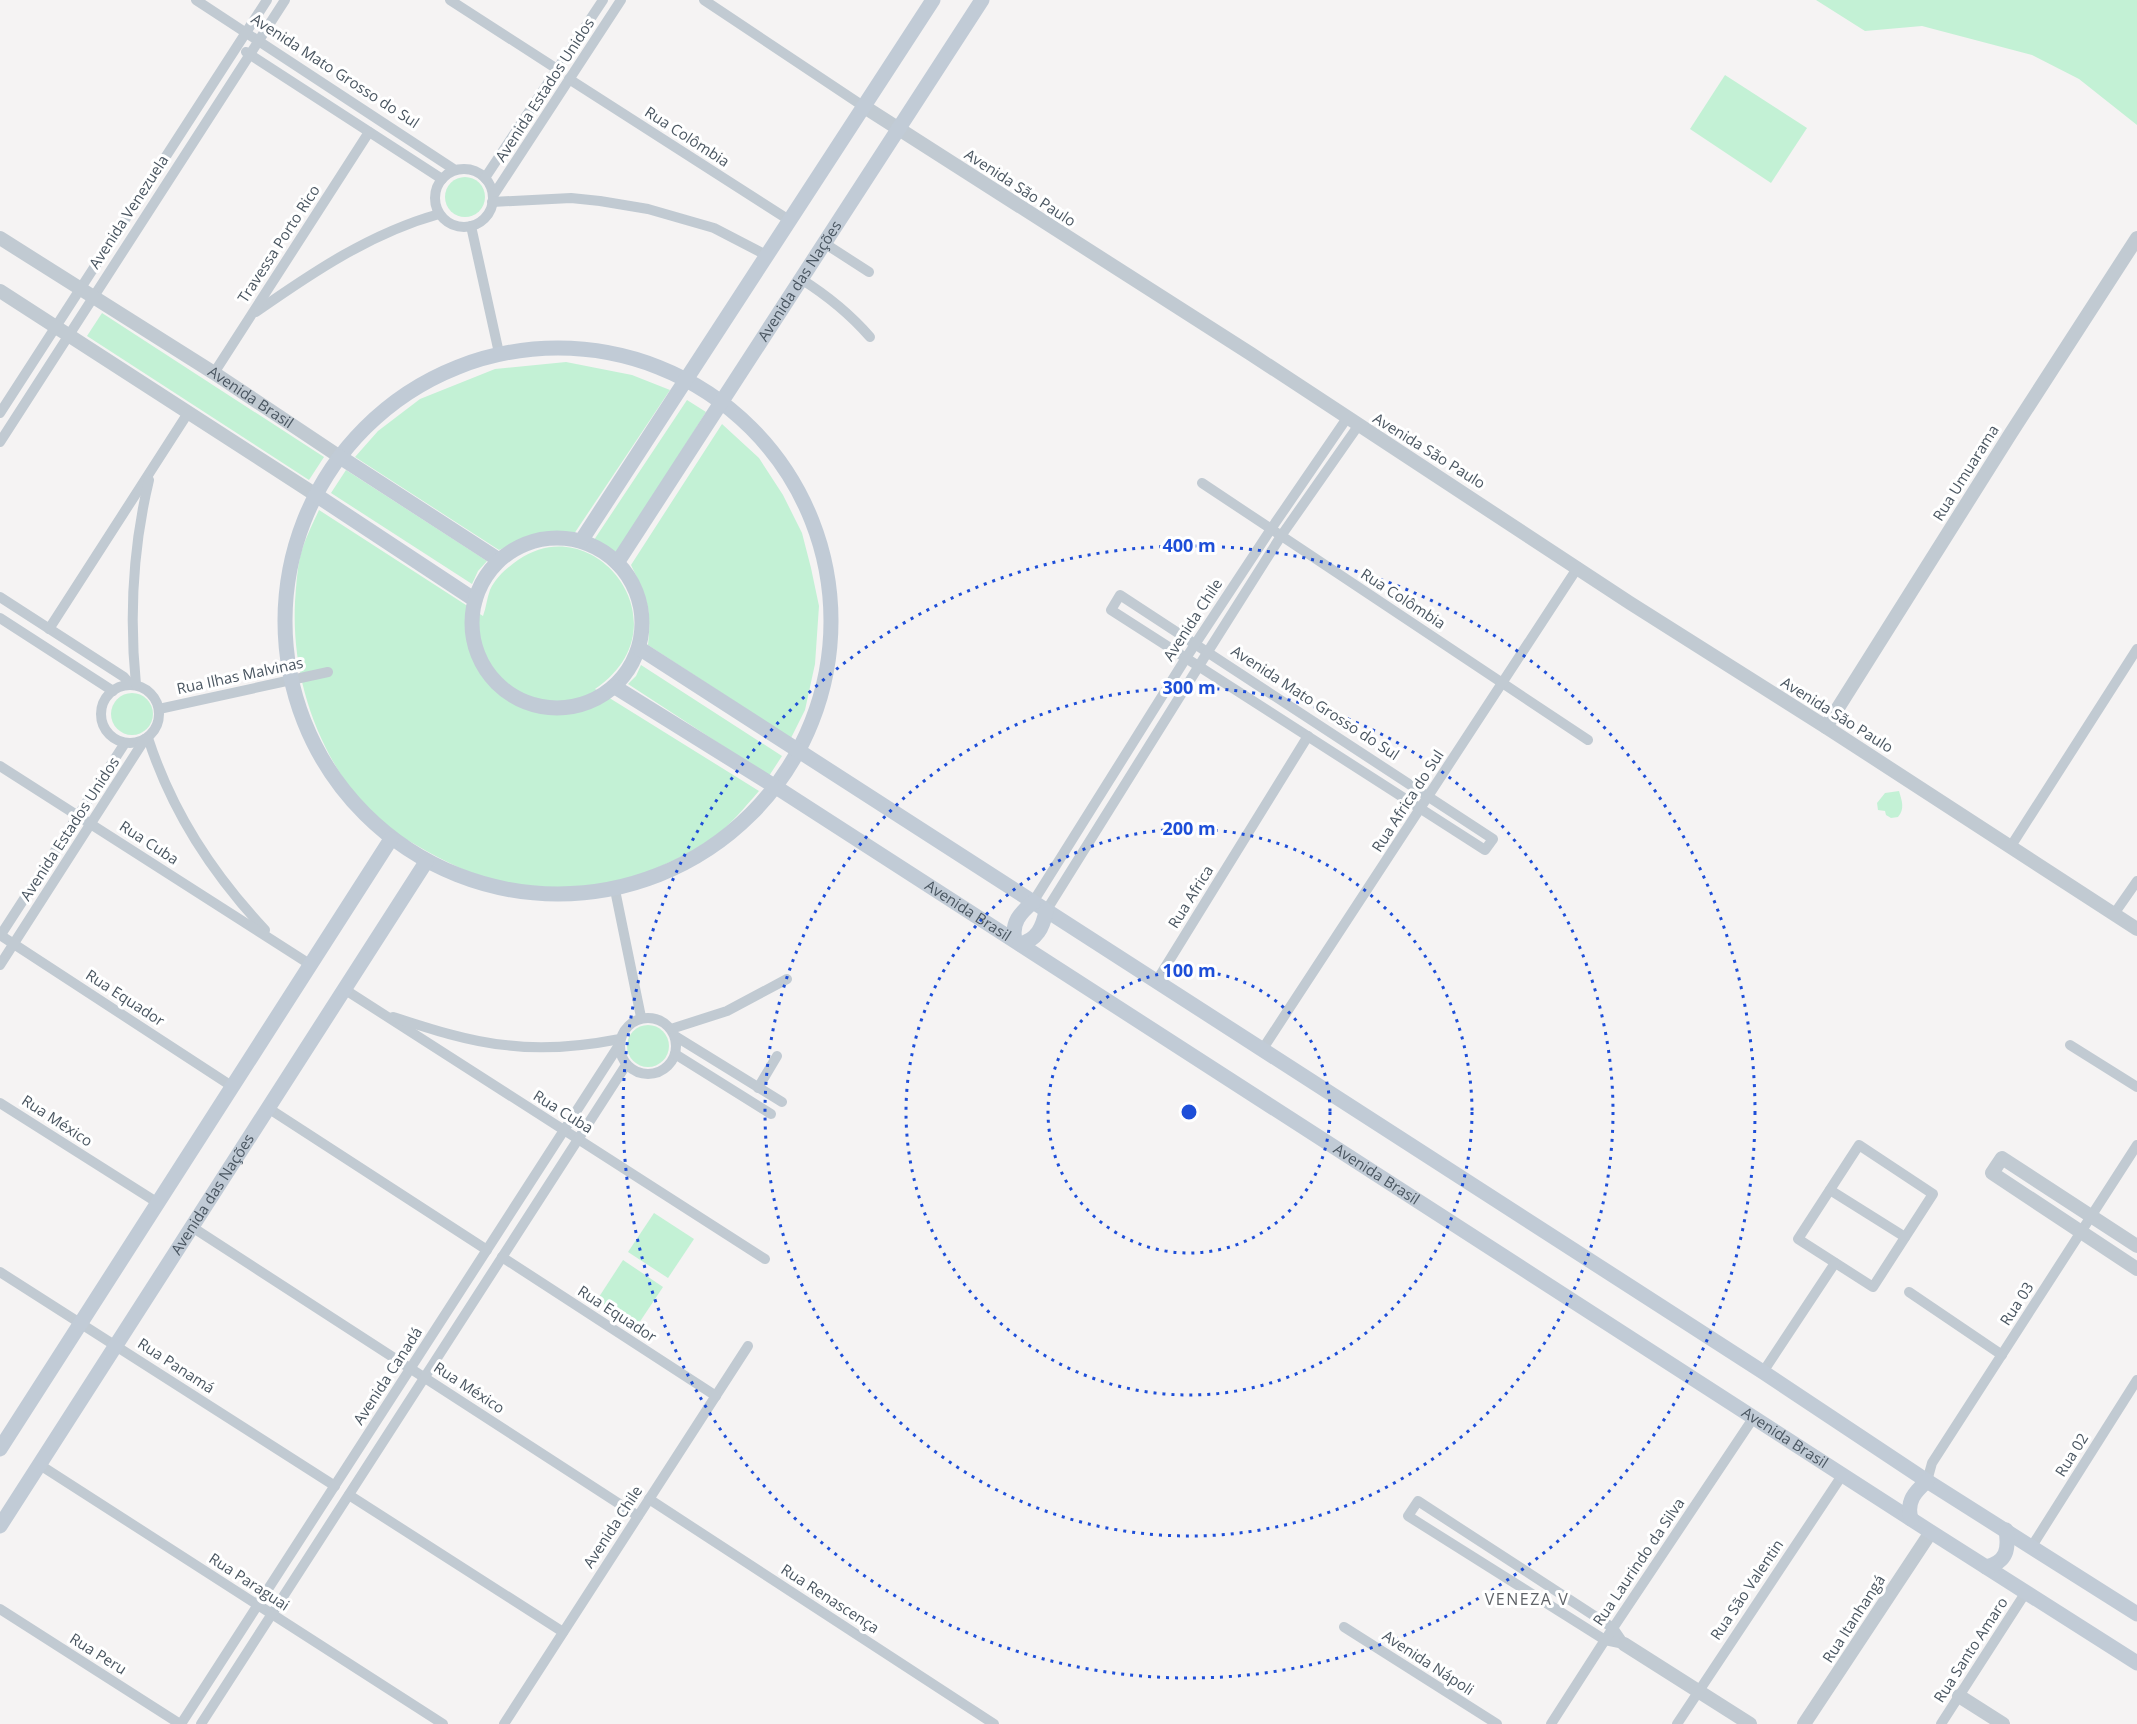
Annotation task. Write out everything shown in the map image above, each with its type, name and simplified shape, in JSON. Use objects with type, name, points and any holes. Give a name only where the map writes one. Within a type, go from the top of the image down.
[{"type":"main road","points":[[582,541],[933,0]]},
{"type":"main road","name":"Avenida das Nações","points":[[617,563],[982,0]]},
{"type":"main road","points":[[571,347],[615,352],[649,361],[687,379],[722,402],[757,433],[778,458],[796,487],[819,545],[828,599],[830,637],[824,681],[800,753],[779,789],[760,810],[714,848],[684,866],[644,882],[615,890],[585,894],[524,894],[480,883],[426,862],[391,839],[365,817],[343,793],[322,761],[301,715],[291,680],[285,640],[286,599],[294,549],[316,495],[340,457],[370,421],[405,394],[442,371],[500,353],[571,347]]},
{"type":"main road","name":"Avenida Brasil","points":[[340,457],[499,560]]},
{"type":"main road","points":[[316,495],[475,600]]},
{"type":"main road","points":[[552,537],[582,541],[598,548],[617,563],[626,572],[636,589],[643,628],[639,648],[629,669],[615,687],[594,701],[570,708],[539,706],[511,695],[491,676],[478,653],[472,627],[475,600],[484,579],[499,560],[524,544],[552,537]]},
{"type":"main road","points":[[639,648],[1764,1372],[1927,1481],[2137,1614]]},
{"type":"main road","name":"Avenida Brasil","points":[[615,687],[1018,942],[2137,1663]]},
{"type":"main road","points":[[1,1444],[391,839]]},
{"type":"main road","name":"Avenida das Nações","points":[[0,1526],[426,862]]},
{"type":"main road","points":[[1033,902],[1023,911],[1015,924],[1013,933],[1018,942],[1028,943],[1035,937],[1044,921],[1046,911]]},
{"type":"main road","points":[[1911,1519],[1909,1504],[1911,1499],[1927,1481]]},
{"type":"main road","points":[[1986,1567],[2005,1557],[2008,1544],[2006,1530]]},
{"type":"street","name":"Avenida Mato Grosso do Sul","points":[[196,0],[455,170]]},
{"type":"street","name":"Avenida Venezuela","points":[[0,442],[68,335],[86,294],[267,0]]},
{"type":"street","name":"Avenida Venezuela","points":[[0,413],[56,327],[86,294],[285,0]]},
{"type":"street","points":[[450,0],[557,69]]},
{"type":"street","name":"Avenida Estados Unidos","points":[[485,178],[603,0]]},
{"type":"street","name":"Avenida Estados Unidos","points":[[493,199],[621,0]]},
{"type":"street","name":"Avenida São Paulo","points":[[704,0],[898,129],[1251,354],[1630,603],[2137,929]]},
{"type":"street","points":[[237,47],[442,179]]},
{"type":"street","name":"Rua Colômbia","points":[[569,79],[789,220]]},
{"type":"street","name":"Travessa Porto Rico","points":[[214,373],[369,132]]},
{"type":"street","points":[[471,169],[485,178],[493,199],[487,215],[480,222],[471,226],[453,225],[439,214],[435,198],[436,189],[442,179],[455,170],[471,169]]},
{"type":"street","points":[[493,199],[571,198],[648,209],[714,228],[766,255]]},
{"type":"street","points":[[250,316],[292,287],[370,240],[394,229],[439,214]]},
{"type":"street","points":[[471,226],[500,353]]},
{"type":"street","name":"Avenida Brasil","points":[[0,238],[214,373],[340,457]]},
{"type":"street","name":"Rua Umuarama","points":[[1826,727],[2137,238]]},
{"type":"street","points":[[824,243],[869,272]]},
{"type":"street","points":[[801,279],[824,293],[846,311],[870,337]]},
{"type":"street","points":[[0,291],[316,495]]},
{"type":"street","points":[[49,629],[188,413]]},
{"type":"street","name":"Avenida Chile","points":[[1033,902],[1186,657],[1270,529],[1352,422]]},
{"type":"street","name":"Avenida Chile","points":[[1046,911],[1352,422]]},
{"type":"street","points":[[134,685],[132,638],[135,555],[141,513],[151,470]]},
{"type":"street","name":"Rua Colômbia","points":[[1202,483],[1588,740]]},
{"type":"street","name":"Rua Africa do Sul","points":[[1262,1050],[1578,567]]},
{"type":"street","name":"Avenida Mato Grosso do Sul","points":[[1120,596],[1194,645],[1493,839],[1485,850],[1111,610],[1120,596]]},
{"type":"street","points":[[0,597],[134,685],[151,693],[159,709],[159,721],[155,730],[147,739],[125,743],[111,737],[102,722],[102,705],[108,694],[118,687],[134,685]]},
{"type":"street","points":[[0,618],[113,691]]},
{"type":"street","points":[[2011,846],[2137,649]]},
{"type":"street","name":"Rua Ilhas Malvinas","points":[[159,709],[328,672]]},
{"type":"street","name":"Rua Africa","points":[[1156,982],[1308,736]]},
{"type":"street","points":[[147,739],[158,769],[192,837],[238,901],[277,943]]},
{"type":"street","name":"Avenida Estados Unidos","points":[[0,965],[147,739]]},
{"type":"street","name":"Avenida Estados Unidos","points":[[0,935],[125,743]]},
{"type":"street","name":"Rua Cuba","points":[[0,766],[311,965]]},
{"type":"street","points":[[2114,914],[2137,881]]},
{"type":"street","points":[[615,890],[641,1017]]},
{"type":"street","name":"Rua Equador","points":[[0,935],[233,1087]]},
{"type":"street","points":[[673,1032],[727,1011],[787,979]]},
{"type":"street","name":"Rua Cuba","points":[[344,989],[765,1259]]},
{"type":"street","points":[[379,1012],[424,1027],[505,1046],[620,1042]]},
{"type":"street","points":[[673,1032],[676,1041],[675,1054],[665,1068],[649,1074],[633,1070],[621,1057],[620,1042],[626,1027],[641,1017],[658,1019],[673,1032],[782,1102]]},
{"type":"street","name":"Avenida Canadá","points":[[181,1724],[620,1042]]},
{"type":"street","points":[[2070,1044],[2137,1087]]},
{"type":"street","points":[[675,1054],[771,1114]]},
{"type":"street","points":[[758,1088],[777,1056]]},
{"type":"street","name":"Avenida Canadá","points":[[201,1724],[626,1065]]},
{"type":"street","name":"Rua México","points":[[0,1103],[158,1203]]},
{"type":"street","points":[[268,1108],[487,1250]]},
{"type":"street","points":[[1858,1145],[1934,1194],[1873,1287],[1798,1239],[1830,1190],[1858,1145]]},
{"type":"street","name":"Rua 03","points":[[1927,1481],[1932,1463],[2137,1145]]},
{"type":"street","points":[[2137,1246],[2002,1158],[1992,1173],[2137,1269]]},
{"type":"street","points":[[1830,1190],[1905,1238]]},
{"type":"street","name":"Rua México","points":[[192,1227],[638,1516]]},
{"type":"street","name":"Rua Equador","points":[[502,1257],[716,1396]]},
{"type":"street","points":[[1764,1372],[1835,1263]]},
{"type":"street","name":"Rua Panamá","points":[[0,1272],[335,1486]]},
{"type":"street","points":[[1909,1292],[2002,1355]]},
{"type":"street","name":"Avenida Chile","points":[[504,1724],[748,1346]]},
{"type":"street","name":"Rua 02","points":[[2032,1546],[2137,1380]]},
{"type":"street","name":"Rua Laurindo da Silva","points":[[1551,1724],[1754,1417]]},
{"type":"street","name":"Rua Paraguai","points":[[40,1465],[443,1724]]},
{"type":"street","name":"Rua São Valentin","points":[[1677,1724],[1843,1474]]},
{"type":"street","points":[[349,1495],[563,1632]]},
{"type":"street","name":"Rua Renascença","points":[[649,1499],[994,1724]]},
{"type":"street","points":[[1624,1644],[1613,1628],[1418,1501],[1408,1516],[1605,1640],[1624,1644],[1750,1724]]},
{"type":"street","name":"Rua Itanhangá","points":[[1804,1724],[1931,1532]]},
{"type":"street","name":"Rua Santo Amaro","points":[[1941,1724],[2026,1592]]},
{"type":"street","name":"Rua Peru","points":[[0,1608],[181,1724]]},
{"type":"street","name":"Avenida Nápoli","points":[[1344,1627],[1497,1724]]},
{"type":"street","points":[[1959,1696],[2003,1724]]},
{"type":"green space","points":[[1816,0],[2137,0],[2137,125],[2079,79],[2032,55],[1922,26],[1865,31]]},
{"type":"green space","points":[[1725,75],[1807,128],[1771,183],[1690,129]]},
{"type":"green space","points":[[465,177],[473,178],[479,183],[484,189],[484,205],[479,211],[473,216],[465,217],[457,216],[451,211],[446,205],[445,197],[446,189],[451,183],[457,178]]},
{"type":"green space","points":[[102,313],[324,457],[309,480],[87,336]]},
{"type":"green space","points":[[566,362],[632,375],[670,390],[574,534],[553,533],[535,536],[499,550],[355,457],[378,431],[420,399],[495,369]]},
{"type":"green space","points":[[687,400],[706,412],[616,555],[594,540]]},
{"type":"green space","points":[[722,424],[759,458],[783,495],[802,533],[811,568],[819,606],[815,664],[805,710],[791,738],[648,645],[649,612],[641,586],[631,565]]},
{"type":"green space","points":[[346,470],[487,561],[478,571],[472,584],[331,493]]},
{"type":"green space","points":[[319,510],[483,616],[492,585],[518,560],[547,547],[576,549],[601,560],[620,581],[632,606],[633,635],[622,663],[595,689],[759,791],[724,828],[692,851],[627,879],[580,888],[534,889],[488,879],[443,860],[389,830],[375,819],[343,778],[321,737],[305,694],[296,649],[297,573],[308,533]]},
{"type":"green space","points":[[641,665],[782,756],[769,776],[628,684],[636,676]]},
{"type":"green space","points":[[132,693],[140,694],[147,699],[152,706],[152,722],[147,729],[140,734],[132,735],[124,734],[117,729],[112,722],[111,714],[112,706],[117,699],[124,694]]},
{"type":"green space","points":[[1899,791],[1902,808],[1898,817],[1891,818],[1886,815],[1885,811],[1878,810],[1877,803],[1885,793]]},
{"type":"green space","points":[[648,1025],[663,1031],[669,1046],[663,1061],[648,1067],[633,1061],[627,1046],[633,1031]]},
{"type":"green space","points":[[654,1213],[694,1239],[668,1278],[628,1252]]},
{"type":"green space","points":[[623,1260],[663,1287],[637,1326],[597,1300]]},
{"type":"district","name":"VENEZA V","points":[[1527,1599]]}]
